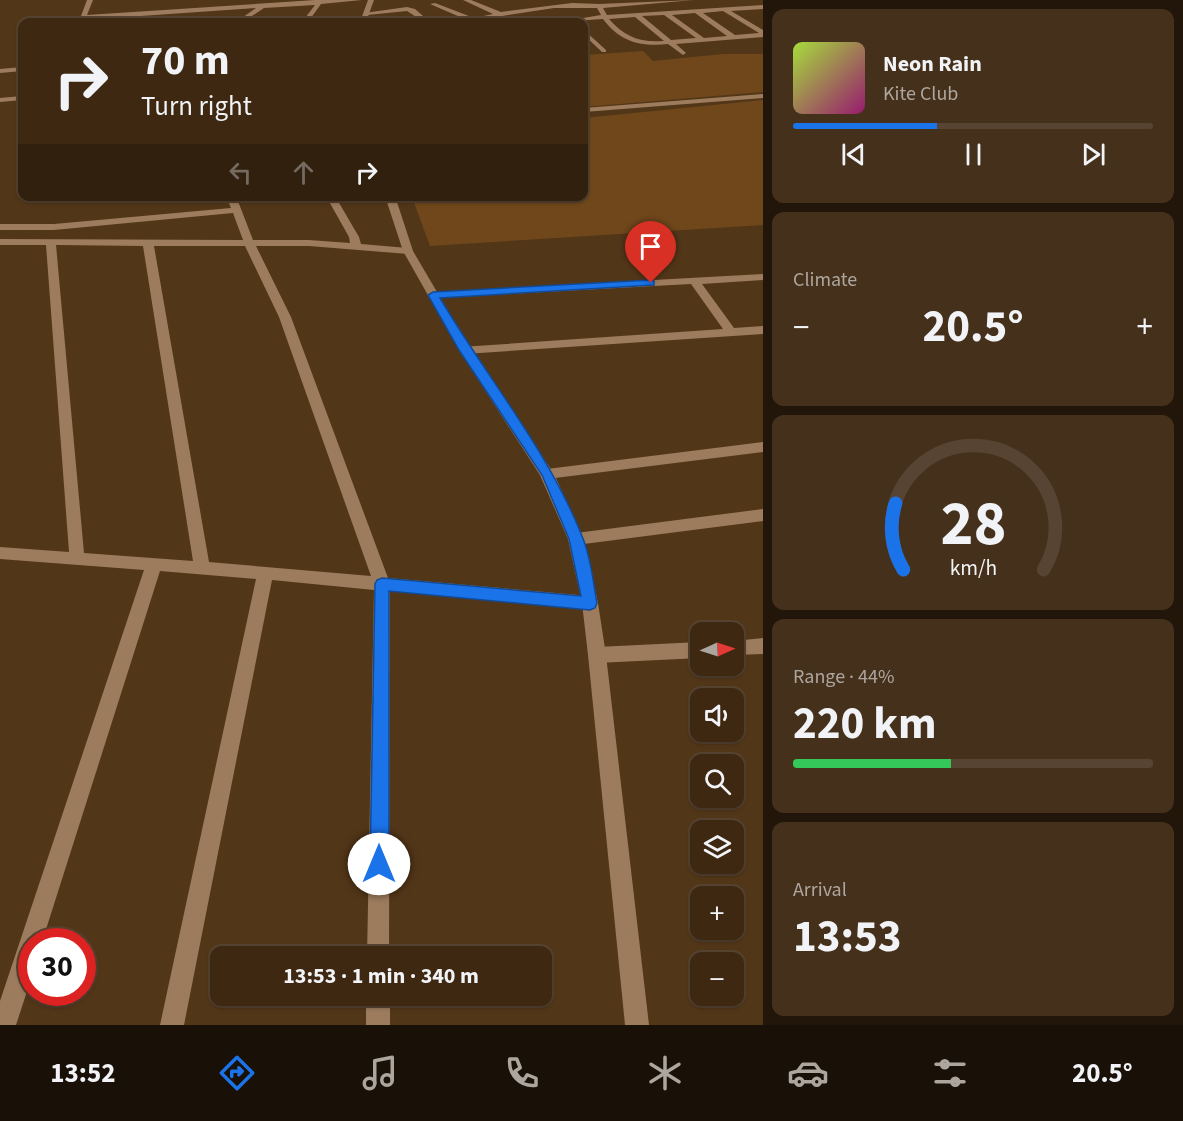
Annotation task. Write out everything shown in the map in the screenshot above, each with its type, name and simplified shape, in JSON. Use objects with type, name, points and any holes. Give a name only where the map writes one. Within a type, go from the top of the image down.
[{"type":"street","points":[[90,0],[83,18],[151,11],[207,11],[262,3],[359,0]]},
{"type":"street","points":[[206,0],[207,11]]},
{"type":"street","points":[[365,18],[371,0]]},
{"type":"street","points":[[466,0],[499,14]]},
{"type":"street","points":[[482,18],[575,1],[592,2],[599,6],[625,2],[691,0]]},
{"type":"street","points":[[710,0],[763,34]]},
{"type":"street","points":[[308,18],[319,1]]},
{"type":"street","points":[[244,18],[262,3]]},
{"type":"street","points":[[434,4],[464,18]]},
{"type":"street","points":[[599,6],[603,17],[633,43],[763,34]]},
{"type":"street","points":[[753,7],[763,13]]},
{"type":"street","points":[[588,19],[634,14],[763,7]]},
{"type":"street","points":[[367,13],[407,9],[413,10],[422,18]]},
{"type":"street","points":[[26,18],[27,10]]},
{"type":"street","points":[[695,10],[733,37]]},
{"type":"street","points":[[664,12],[702,39]]},
{"type":"street","points":[[634,14],[683,53]]},
{"type":"street","points":[[588,36],[604,51]]},
{"type":"street","points":[[0,71],[18,69]]},
{"type":"street","points":[[588,110],[763,96]]},
{"type":"street","points":[[0,100],[18,98]]},
{"type":"street","points":[[333,201],[354,237],[356,247]]},
{"type":"street","points":[[392,201],[408,251],[465,350],[548,474],[576,539],[590,603],[597,654],[637,1025]]},
{"type":"street","points":[[0,227],[86,225],[234,203],[249,243],[285,317],[382,584],[378,946]]},
{"type":"street","points":[[0,242],[309,243],[408,251]]},
{"type":"street","points":[[51,242],[77,559]]},
{"type":"street","points":[[148,243],[195,514],[202,568]]},
{"type":"street","points":[[433,295],[763,277]]},
{"type":"street","points":[[694,280],[731,332]]},
{"type":"street","points":[[465,350],[763,330]]},
{"type":"street","points":[[548,474],[763,447]]},
{"type":"street","points":[[576,539],[763,515]]},
{"type":"street","points":[[0,553],[265,573],[590,603]]},
{"type":"street","points":[[4,1025],[154,564]]},
{"type":"street","points":[[172,1025],[265,573]]},
{"type":"street","points":[[744,647],[763,646]]},
{"type":"street","points":[[597,654],[690,650]]},
{"type":"street","points":[[378,1006],[378,1025]]},
{"type":"shaded area","points":[[643,51],[653,61],[723,54],[763,54],[763,92],[588,107],[588,55]]},
{"type":"shaded area","points":[[763,100],[763,225],[430,246],[413,201],[588,201],[588,118]]},
{"type":"route","points":[[379,864],[382,584],[590,603],[576,539],[548,474],[465,350],[433,295],[651,283]]}]
